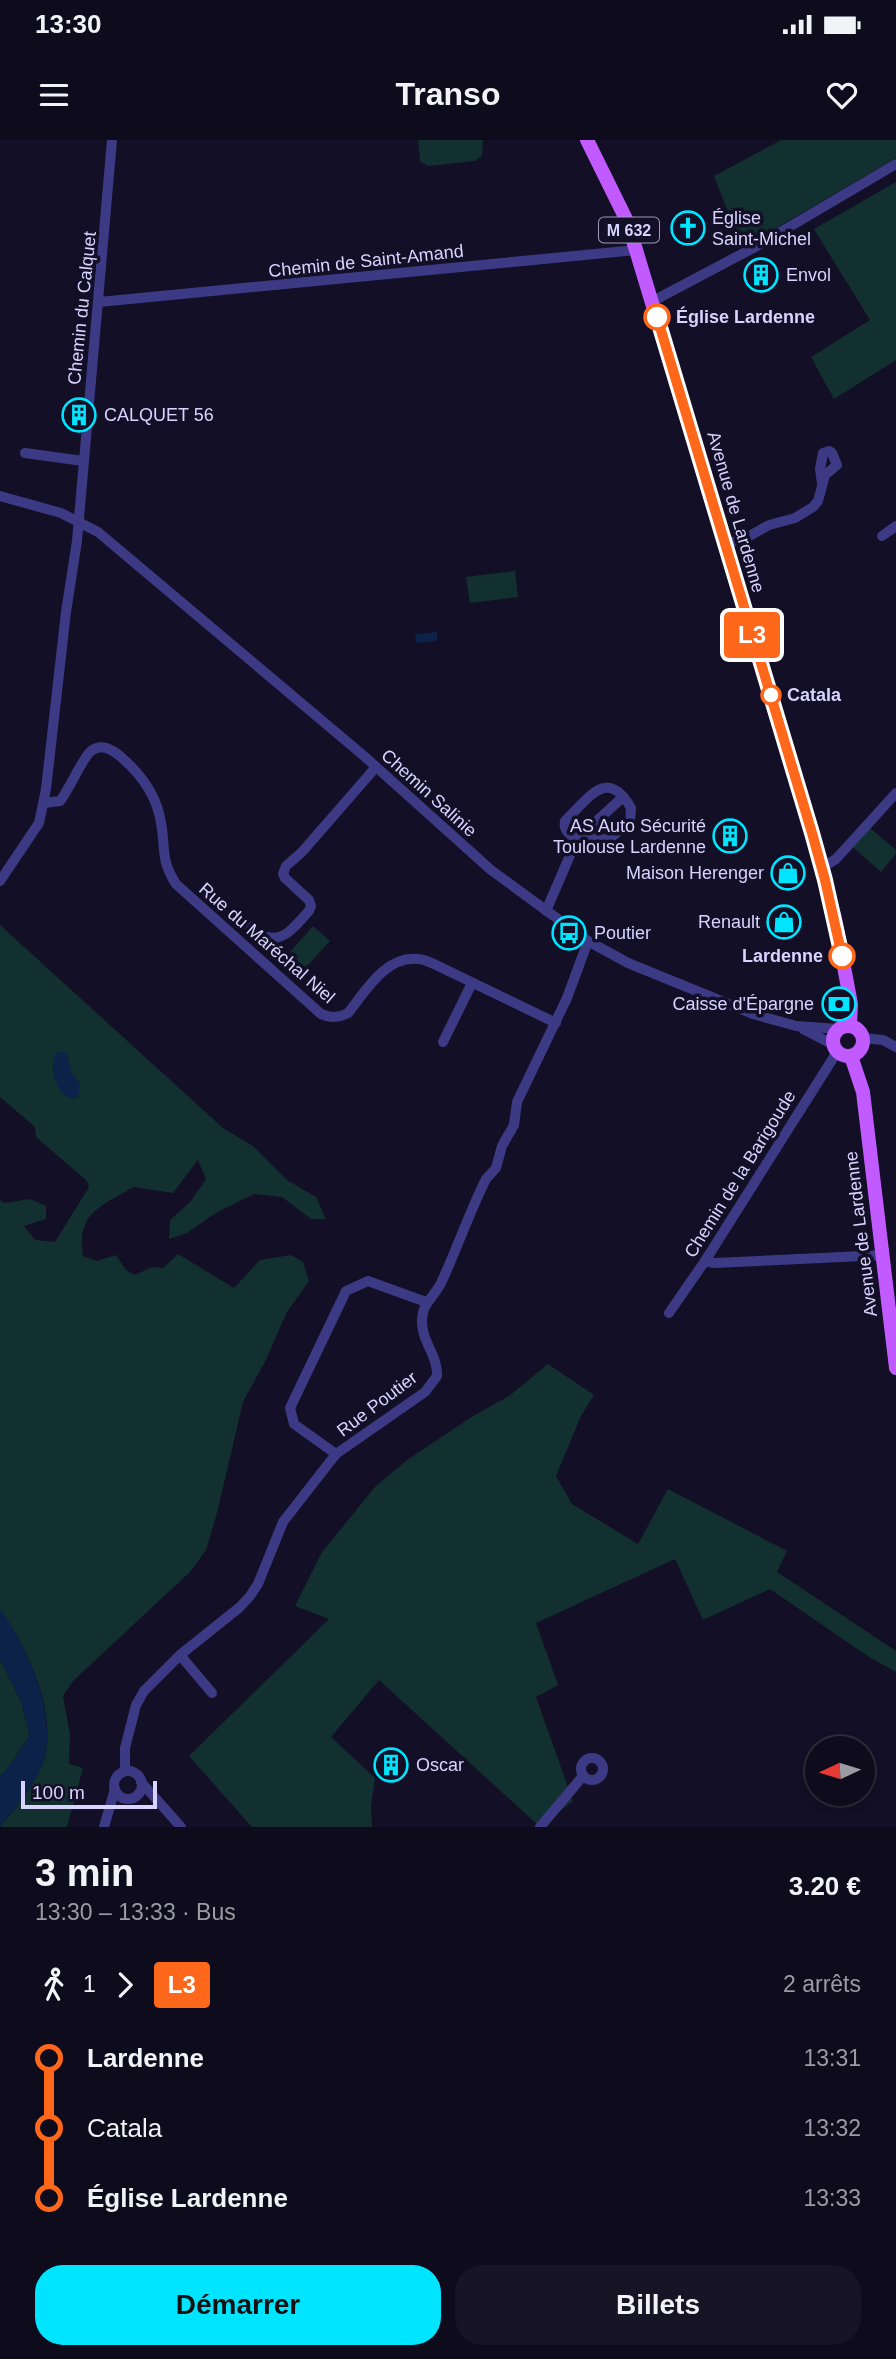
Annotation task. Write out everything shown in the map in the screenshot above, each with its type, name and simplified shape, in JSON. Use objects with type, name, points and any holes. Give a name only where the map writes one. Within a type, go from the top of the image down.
[{"type":"main road","name":"Avenue de Lardenne","points":[[587,140],[625,219],[653,301],[822,868],[851,1004],[844,1027]]},
{"type":"main road","points":[[844,1027],[859,1030],[863,1038],[861,1050],[841,1051],[834,1037],[844,1027]]},
{"type":"main road","name":"Avenue de Lardenne","points":[[841,1051],[863,1093],[896,1368]]},
{"type":"street","name":"Chemin du Calquet","points":[[0,881],[39,823],[44,803],[78,521],[112,140]]},
{"type":"street","points":[[653,301],[759,244],[896,164]]},
{"type":"street","name":"Chemin de Saint-Amand","points":[[99,302],[636,250]]},
{"type":"street","points":[[25,453],[83,461]]},
{"type":"street","points":[[725,544],[746,538],[762,528],[795,518],[813,507],[818,501],[822,483]]},
{"type":"street","name":"Chemin Salinie","points":[[0,496],[46,508],[98,532],[376,767],[491,870],[589,941],[628,963],[672,982],[824,1038],[841,1051]]},
{"type":"street","points":[[882,536],[896,526]]},
{"type":"street","name":"Rue du Maréchal Niel","points":[[44,803],[60,801],[86,756],[94,749],[103,747],[116,753],[142,778],[153,797],[162,825],[163,855],[176,884],[321,1014],[328,1017],[348,1013],[387,968],[400,961],[417,958],[556,1023]]},
{"type":"street","points":[[249,926],[261,936],[271,939],[284,936],[309,911],[309,900],[285,878],[283,874],[286,866],[302,852],[376,767]]},
{"type":"street","points":[[608,786],[623,797],[631,808],[630,822],[614,838],[604,841],[570,836],[565,830],[565,821],[597,789],[608,786]]},
{"type":"street","points":[[822,868],[836,859],[896,793]]},
{"type":"street","points":[[546,911],[580,836],[623,797]]},
{"type":"street","points":[[335,1454],[294,1424],[289,1408],[346,1291],[368,1281],[426,1303],[439,1286],[485,1179],[496,1168],[502,1146],[514,1125],[517,1102],[556,1023],[589,941]]},
{"type":"street","points":[[443,1042],[472,983]]},
{"type":"street","name":"Chemin Salinie","points":[[796,1026],[844,1027]]},
{"type":"street","points":[[863,1038],[883,1040],[896,1047]]},
{"type":"street","name":"Chemin de la Barigoude","points":[[669,1312],[841,1051]]},
{"type":"street","points":[[705,1261],[714,1263],[884,1255]]},
{"type":"street","name":"Rue Poutier","points":[[104,1827],[115,1781],[125,1771],[125,1748],[136,1706],[144,1691],[180,1655],[250,1596],[258,1584],[283,1522],[335,1454],[425,1392],[437,1376],[435,1357],[423,1332],[421,1318],[426,1303]]},
{"type":"street","points":[[180,1655],[212,1693]]},
{"type":"street","points":[[125,1771],[132,1772],[181,1827]]},
{"type":"street","points":[[540,1827],[583,1776]]},
{"type":"street","points":[[114,1789],[118,1795],[131,1798],[141,1789],[141,1782]]},
{"type":"green space","points":[[418,140],[483,140],[482,156],[475,161],[428,166],[420,161]]},
{"type":"green space","points":[[781,140],[896,140],[896,158],[744,247],[714,176]]},
{"type":"green space","points":[[896,182],[896,360],[834,399],[811,357],[870,320],[814,229]]},
{"type":"green space","points":[[515,571],[518,597],[470,603],[466,577]]},
{"type":"green space","points":[[870,828],[896,850],[896,854],[881,872],[853,847]]},
{"type":"green space","points":[[0,925],[223,1128],[253,1146],[287,1180],[316,1197],[326,1219],[311,1219],[282,1197],[254,1194],[214,1214],[187,1233],[169,1239],[170,1220],[191,1201],[206,1179],[198,1160],[173,1193],[134,1187],[102,1206],[87,1220],[83,1230],[83,1256],[97,1261],[116,1255],[126,1270],[135,1275],[152,1267],[163,1268],[178,1254],[234,1288],[260,1260],[291,1255],[303,1262],[309,1281],[287,1312],[265,1362],[243,1402],[206,1550],[190,1572],[73,1681],[63,1696],[70,1734],[69,1764],[83,1768],[67,1827],[0,1827],[40,1770],[46,1751],[47,1730],[45,1708],[31,1665],[0,1609],[0,1200],[4,1203],[30,1199],[46,1206],[46,1219],[24,1226],[35,1240],[55,1242],[89,1187],[87,1181],[36,1137],[35,1127],[0,1097]]},
{"type":"green space","points":[[313,926],[330,941],[298,976],[282,961]]},
{"type":"green space","points":[[548,1364],[594,1395],[581,1416],[556,1476],[572,1504],[638,1544],[668,1489],[787,1551],[777,1572],[896,1651],[896,1672],[869,1657],[770,1589],[703,1620],[675,1559],[536,1623],[558,1685],[536,1697],[573,1801],[540,1827],[379,1680],[331,1737],[375,1778],[371,1807],[372,1827],[252,1827],[189,1756],[329,1619],[295,1606],[322,1552],[375,1487],[407,1460],[473,1416],[509,1396]]},
{"type":"green space","points":[[0,1659],[21,1701],[30,1736],[0,1776]]},
{"type":"water","points":[[437,632],[437,641],[416,643],[415,634]]},
{"type":"water","points":[[58,1051],[67,1053],[72,1074],[80,1083],[78,1098],[67,1097],[56,1082],[53,1061]]},
{"type":"water","points":[[0,1609],[31,1664],[39,1686],[47,1730],[46,1751],[40,1770],[0,1827],[0,1776],[30,1736],[21,1700],[0,1659]]},
{"type":"bus line","name":"L3","points":[[657,317],[812,833],[842,956]]},
{"type":"place","name":"Église Saint-Michel","points":[[688,228]]},
{"type":"place","name":"Envol","points":[[761,275]]},
{"type":"place","name":"Église Lardenne","points":[[657,317]]},
{"type":"place","name":"CALQUET 56","points":[[79,415]]},
{"type":"place","name":"Catala","points":[[771,695]]},
{"type":"place","name":"AS Auto Sécurité Toulouse Lardenne","points":[[730,836]]},
{"type":"place","name":"Maison Herenger","points":[[788,873]]},
{"type":"place","name":"Renault","points":[[784,922]]},
{"type":"place","name":"Poutier","points":[[569,933]]},
{"type":"place","name":"Lardenne","points":[[842,956]]},
{"type":"place","name":"Caisse d'Épargne","points":[[839,1004]]},
{"type":"place","name":"Oscar","points":[[391,1765]]}]
